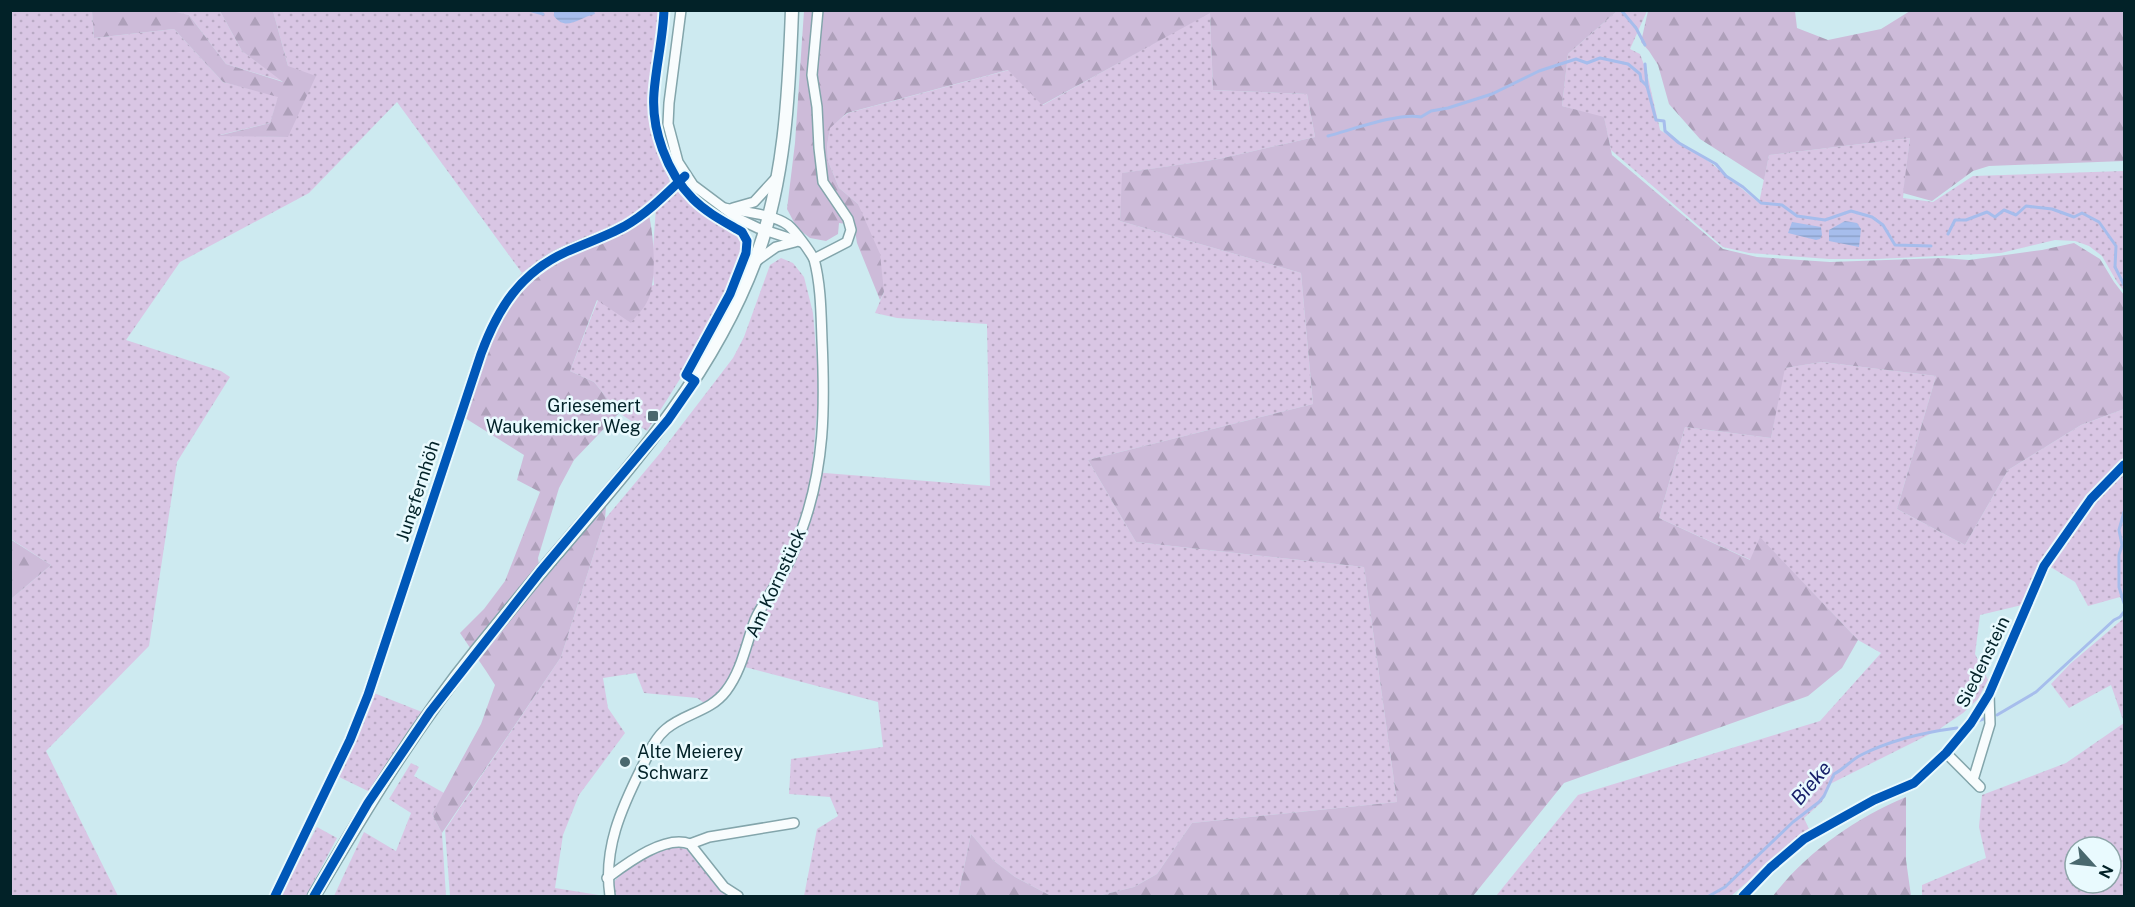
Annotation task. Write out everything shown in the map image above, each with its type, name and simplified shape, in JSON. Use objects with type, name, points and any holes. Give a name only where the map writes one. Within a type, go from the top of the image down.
[{"type":"main road","points":[[314,897],[368,803],[430,712],[533,581],[668,420],[711,353],[739,300],[755,262],[767,224],[784,130],[792,10]]},
{"type":"street","points":[[681,10],[669,103],[669,124],[674,149],[686,175],[703,194],[724,208],[767,224],[788,225],[814,259],[847,242],[851,230],[848,219],[823,182],[812,75],[818,10]]},
{"type":"street","name":"Jungfernhöh","points":[[275,897],[350,740],[368,694],[481,354],[499,311],[511,294],[541,267],[564,253],[631,222],[652,207],[686,175]]},
{"type":"street","points":[[724,208],[754,202],[777,177]]},
{"type":"street","points":[[755,262],[776,247],[801,242]]},
{"type":"street","name":"Am Kornstück","points":[[610,897],[607,878],[616,825],[654,742],[667,728],[710,707],[725,693],[741,666],[756,619],[784,571],[801,531],[819,475],[825,387],[821,318],[814,259]]},
{"type":"street","name":"Siedenstein","points":[[1743,897],[1770,868],[1804,839],[1874,800],[1914,783],[1946,753],[1971,723],[1989,694],[2044,566],[2091,499],[2124,465]]},
{"type":"street","points":[[1946,753],[1976,783],[1990,724],[1989,694]]},
{"type":"street","points":[[607,878],[649,850],[671,843],[690,844],[709,837],[794,823]]},
{"type":"street","points":[[690,844],[724,887],[738,897]]},
{"type":"shaded area","points":[[10,11],[92,11],[94,38],[174,29],[223,82],[279,96],[270,123],[220,135],[287,137],[288,66],[273,11],[659,11],[649,115],[670,182],[628,220],[563,248],[522,273],[397,102],[309,193],[180,262],[126,340],[221,371],[230,377],[177,462],[149,646],[46,751],[118,896],[11,896],[11,599],[51,565],[11,539]]},
{"type":"shaded area","points":[[167,11],[220,11],[242,51],[285,82],[226,64],[189,15]]},
{"type":"shaded area","points":[[1617,11],[1647,11],[1630,49],[1640,54],[1647,73],[1660,130],[1711,163],[1759,203],[1769,155],[1910,138],[1903,198],[1933,202],[1973,176],[2124,171],[2124,291],[2102,256],[2089,246],[2075,241],[2055,240],[2001,253],[1877,259],[1829,259],[1749,253],[1723,247],[1611,150],[1604,118],[1562,106],[1568,54]]},
{"type":"shaded area","points":[[1210,12],[1213,90],[1307,94],[1315,137],[1219,159],[1123,173],[1120,221],[1301,273],[1313,404],[1088,460],[1136,542],[1364,567],[1397,802],[1192,823],[1157,874],[1134,887],[1098,896],[1051,896],[1015,877],[993,860],[971,834],[958,896],[804,896],[817,829],[838,816],[830,797],[789,794],[791,759],[883,747],[878,702],[741,666],[710,707],[697,698],[644,693],[636,673],[603,678],[608,708],[625,733],[579,795],[563,835],[555,888],[605,896],[450,896],[445,830],[561,657],[605,519],[661,452],[733,358],[744,337],[770,265],[781,258],[793,263],[804,277],[813,313],[819,386],[812,472],[990,486],[987,324],[897,318],[875,313],[884,292],[858,204],[839,188],[828,161],[827,146],[830,127],[848,113],[1009,70],[1043,105]]},
{"type":"shaded area","points":[[680,188],[692,203],[741,236],[742,251],[736,274],[707,333],[647,431],[619,413],[594,382],[570,371],[598,300],[654,285],[652,264],[656,207]]},
{"type":"shaded area","points":[[1822,362],[1936,376],[1897,509],[1965,545],[2008,470],[2081,425],[2124,409],[2124,457],[2088,498],[2039,565],[2022,605],[1980,615],[1975,654],[1988,680],[1978,699],[1963,713],[1938,730],[1828,785],[1822,802],[1804,818],[1809,829],[1731,896],[1496,896],[1578,795],[1820,721],[1881,653],[1858,640],[1760,538],[1751,560],[1659,518],[1685,427],[1771,438],[1784,368]]},
{"type":"shaded area","points":[[2124,473],[2124,604],[2120,597],[2088,606],[2075,582],[2049,566],[2092,503]]},
{"type":"shaded area","points":[[2124,618],[2124,723],[2111,685],[2069,708],[2051,684],[2070,664]]},
{"type":"shaded area","points":[[374,693],[422,712],[370,792],[337,776]]},
{"type":"shaded area","points":[[2124,723],[2124,896],[1922,896],[1922,885],[1986,858],[1979,827],[1982,795],[2066,763]]},
{"type":"shaded area","points":[[411,763],[419,767],[414,776],[444,793],[432,814],[442,833],[446,896],[334,896],[364,832],[396,851],[411,813],[389,799]]},
{"type":"shaded area","points":[[317,827],[337,838],[306,896],[280,896]]},
{"type":"shaded area","points":[[672,847],[687,849],[713,882],[728,896],[613,896],[614,882],[633,861]]},
{"type":"green space","points":[[167,10],[189,15],[226,64],[283,82],[242,51],[220,11],[273,11],[288,66],[316,76],[288,137],[217,136],[270,123],[278,97],[223,82],[174,29],[94,38],[92,11]]},
{"type":"green space","points":[[804,11],[1617,11],[1568,54],[1562,106],[1604,117],[1612,155],[1723,249],[1757,257],[1830,262],[1942,258],[1969,260],[2074,243],[2100,259],[2124,295],[2124,409],[2081,425],[2008,470],[1965,545],[1897,509],[1936,376],[1822,362],[1785,368],[1771,438],[1685,427],[1659,518],[1750,560],[1760,537],[1858,640],[1842,668],[1808,696],[1564,783],[1473,896],[1098,896],[1134,887],[1157,874],[1192,823],[1397,802],[1364,567],[1136,542],[1088,460],[1313,404],[1301,273],[1120,221],[1122,173],[1219,159],[1315,137],[1307,94],[1213,90],[1210,13],[1042,105],[1008,70],[847,113],[830,128],[827,146],[828,161],[839,188],[858,204],[880,254],[884,292],[880,300],[857,243],[854,225],[839,223],[838,234],[826,241],[810,238],[797,228],[787,209],[795,143]]},
{"type":"green space","points":[[1648,11],[1795,11],[1797,28],[1828,40],[1881,29],[1910,11],[2124,11],[2124,161],[1989,166],[1973,171],[1932,201],[1903,193],[1910,138],[1769,155],[1764,180],[1700,139],[1669,104],[1658,65],[1641,42]]},
{"type":"green space","points":[[649,215],[654,258],[653,281],[648,300],[631,323],[597,300],[570,371],[594,382],[619,413],[574,460],[559,488],[538,558],[540,571],[607,495],[605,519],[561,657],[442,833],[432,814],[481,724],[495,685],[460,633],[484,609],[505,581],[540,492],[517,480],[524,455],[457,413],[481,339],[498,305],[522,273],[529,282],[569,255],[627,229]]},
{"type":"green space","points":[[10,539],[51,565],[11,599],[10,599]]},
{"type":"green space","points":[[1906,797],[1906,860],[1911,896],[1773,896],[1801,865],[1833,838],[1850,826]]},
{"type":"green space","points":[[971,834],[993,860],[1015,877],[1051,896],[958,896]]},
{"type":"water","points":[[554,11],[594,11],[595,14],[573,23],[563,23],[554,16]]},
{"type":"water","points":[[1845,221],[1857,223],[1861,229],[1859,247],[1829,241],[1829,230]]},
{"type":"water","points":[[1792,222],[1821,227],[1820,239],[1788,233]]},
{"type":"waterway","points":[[529,10],[543,14]]},
{"type":"waterway","points":[[1621,10],[1636,28],[1645,45]]},
{"type":"waterway","points":[[1328,136],[1388,119],[1421,117],[1431,111],[1492,94],[1539,71],[1576,59],[1587,63],[1600,58],[1628,64],[1640,74],[1641,80],[1647,86]]},
{"type":"waterway","points":[[1645,64],[1647,86],[1656,120],[1664,121],[1665,131],[1679,143],[1716,164],[1726,176],[1761,203],[1782,205],[1797,216],[1825,220],[1851,211],[1872,217],[1883,225],[1895,245],[1931,246]]},
{"type":"waterway","points":[[1948,234],[1955,220],[1966,220],[1987,212],[1995,217],[2004,210],[2016,215],[2026,206],[2052,209],[2074,217],[2082,213],[2099,222],[2116,246],[2115,267],[2124,285]]},
{"type":"waterway","name":"Bieke","points":[[2124,512],[2119,530],[2122,545],[2119,555],[2119,587],[2124,603]]},
{"type":"waterway","name":"Bieke","points":[[1997,715],[2036,692],[2124,612]]},
{"type":"waterway","name":"Bieke","points":[[1975,722],[1986,718]]},
{"type":"waterway","name":"Bieke","points":[[1709,896],[1725,887],[1793,822],[1819,802],[1834,774],[1857,757],[1883,745],[1957,728]]},
{"type":"cycle path","points":[[314,896],[368,803],[430,712],[540,572],[668,420],[695,381],[686,375],[730,294],[746,253],[747,241],[742,232],[704,209],[693,199],[668,164],[658,136],[654,93],[664,10]]},
{"type":"cycle path","points":[[275,896],[350,740],[368,695],[481,354],[503,307],[523,281],[536,270],[566,252],[633,221],[685,176]]},
{"type":"cycle path","points":[[1743,896],[1770,868],[1804,839],[1874,800],[1914,783],[1946,753],[1971,723],[1989,694],[2044,566],[2091,499],[2124,465]]},
{"type":"place","name":"Griesemert Waukemicker Weg","points":[[653,416]]},
{"type":"place","name":"Alte Meierey Schwarz","points":[[625,762]]}]
